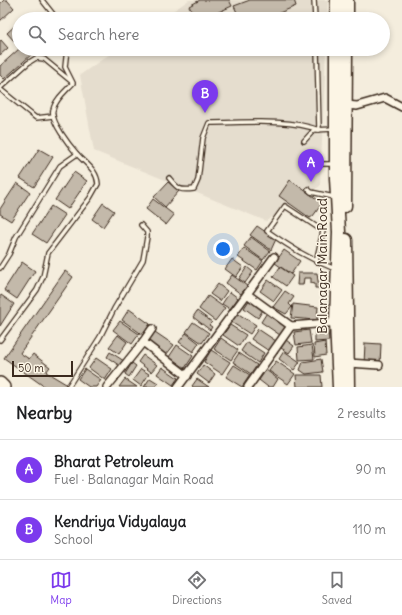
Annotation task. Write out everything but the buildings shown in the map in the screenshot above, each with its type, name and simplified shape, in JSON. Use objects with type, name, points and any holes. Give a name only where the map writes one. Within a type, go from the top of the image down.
[{"type":"main road","points":[[336,12],[337,0]]},
{"type":"main road","points":[[346,12],[347,0]]},
{"type":"main road","name":"Balanagar Main Road","points":[[336,56],[338,270],[342,322],[348,363],[348,387]]},
{"type":"main road","name":"Balanagar Main Road","points":[[339,387],[345,184],[346,56]]},
{"type":"main road","points":[[0,383],[4,387]]},
{"type":"street","points":[[346,105],[357,106],[385,98],[402,107]]},
{"type":"street","points":[[178,387],[274,257]]},
{"type":"street","points":[[246,294],[291,326],[342,322]]},
{"type":"street","points":[[248,387],[291,326]]},
{"type":"street","points":[[107,387],[152,330]]},
{"type":"street","points":[[143,342],[187,376]]},
{"type":"street","points":[[348,363],[379,366]]},
{"type":"lane","points":[[42,0],[51,12]]},
{"type":"lane","points":[[314,0],[315,12]]},
{"type":"lane","points":[[67,56],[65,67],[73,83]]},
{"type":"lane","points":[[316,56],[319,130]]},
{"type":"lane","points":[[53,116],[36,118],[0,89],[28,63],[36,58],[44,59],[73,83]]},
{"type":"lane","points":[[0,340],[37,290],[43,277],[48,253],[90,198],[98,184],[94,171],[77,154],[57,128],[53,116],[52,110],[57,101],[73,83]]},
{"type":"lane","points":[[169,178],[179,189],[194,189],[198,180],[202,144],[209,123],[287,124],[311,127],[319,130]]},
{"type":"lane","points":[[304,141],[314,130],[336,129]]},
{"type":"lane","points":[[0,268],[9,254],[16,237],[60,166],[77,154]]},
{"type":"lane","points":[[308,167],[313,164],[336,164]]},
{"type":"lane","points":[[308,189],[311,192],[337,197]]},
{"type":"lane","points":[[316,262],[323,231],[285,206],[267,231],[302,255],[316,262],[338,270]]},
{"type":"lane","points":[[68,387],[100,337],[114,309],[143,260],[147,232],[141,225]]},
{"type":"shaded area","points":[[189,0],[328,0],[327,12],[171,12]]},
{"type":"shaded area","points":[[107,56],[326,56],[320,186],[266,221],[94,151],[80,75]]},
{"type":"place","name":"Kendriya Vidyalaya","points":[[205,113]]},
{"type":"place","name":"Bharat Petroleum","points":[[311,182]]}]
